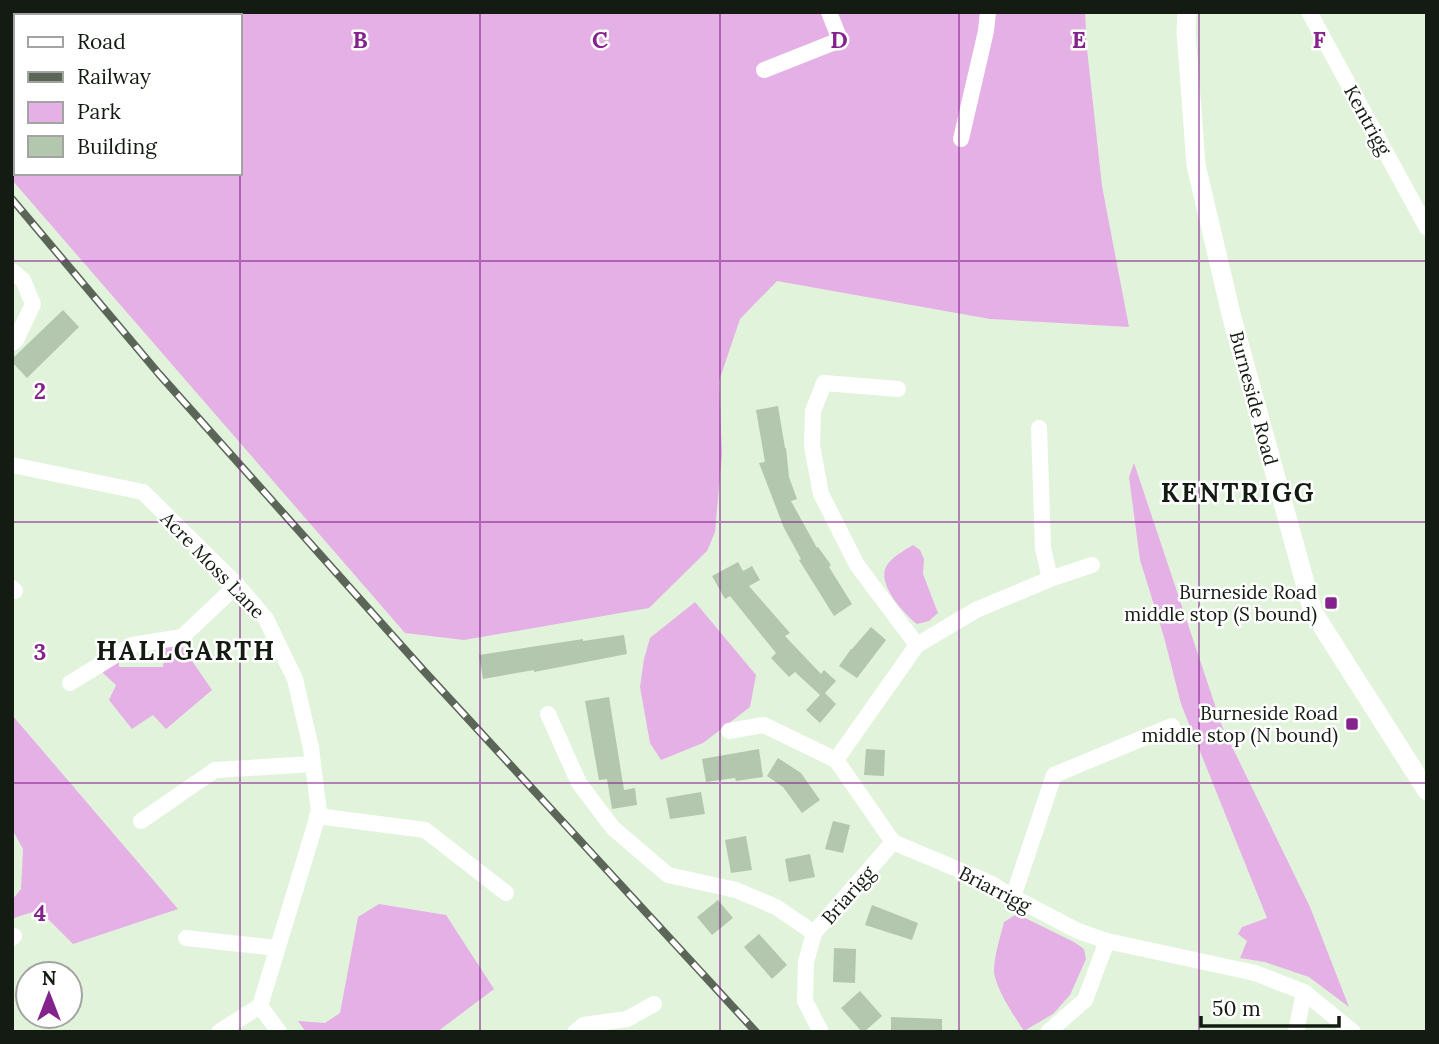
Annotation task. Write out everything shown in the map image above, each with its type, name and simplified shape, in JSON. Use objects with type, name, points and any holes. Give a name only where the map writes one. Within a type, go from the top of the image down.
[{"type":"street","points":[[764,70],[839,40],[829,12]]},
{"type":"street","points":[[961,139],[986,32],[988,12]]},
{"type":"street","name":"Burneside Road","points":[[1187,12],[1186,31],[1196,165],[1232,318],[1313,612],[1427,791]]},
{"type":"street","name":"Kentrigg","points":[[1309,12],[1427,228]]},
{"type":"street","points":[[12,271],[23,281],[33,304],[12,343]]},
{"type":"street","points":[[898,389],[824,383],[813,411],[812,446],[821,494],[857,565],[917,645]]},
{"type":"street","points":[[1039,428],[1043,548],[1050,579]]},
{"type":"street","name":"Acre Moss Lane","points":[[12,465],[143,492],[237,585],[266,619],[295,679],[313,764],[318,812],[260,1006]]},
{"type":"street","points":[[836,760],[917,645],[976,610],[1050,579],[1092,565]]},
{"type":"street","points":[[70,683],[132,645],[182,637],[237,585]]},
{"type":"street","points":[[548,714],[579,783],[613,828],[668,875],[736,890],[776,907],[814,933]]},
{"type":"street","points":[[729,731],[764,725],[836,760],[893,842]]},
{"type":"street","points":[[1013,897],[1054,775],[1172,726]]},
{"type":"street","points":[[141,821],[215,769],[313,764]]},
{"type":"street","points":[[317,816],[425,830],[506,893]]},
{"type":"street","name":"Briarigg","points":[[821,1032],[805,1001],[806,962],[814,933],[893,842]]},
{"type":"street","name":"Briarrigg","points":[[893,842],[990,883],[1078,931],[1107,941],[1255,974],[1304,992],[1353,1032]]},
{"type":"street","points":[[186,938],[277,948]]},
{"type":"street","points":[[1048,1032],[1085,1000],[1107,941]]},
{"type":"street","points":[[1296,1032],[1304,992]]},
{"type":"street","points":[[575,1032],[584,1025],[627,1019],[654,1004]]},
{"type":"street","points":[[219,1032],[260,1006],[279,1032]]},
{"type":"green space","points":[[1085,12],[1102,186],[1129,327],[990,319],[777,281],[740,319],[719,381],[722,454],[715,532],[707,551],[649,608],[464,640],[405,633],[12,180],[14,174],[242,175],[242,14],[206,14]]},
{"type":"green space","points":[[1134,463],[1222,726],[1310,907],[1349,1007],[1309,977],[1265,962],[1240,958],[1247,941],[1238,934],[1242,927],[1267,918],[1181,704],[1140,560],[1129,477]]},
{"type":"green space","points":[[913,545],[920,550],[924,559],[923,574],[938,613],[929,621],[917,624],[893,598],[884,574],[891,560]]},
{"type":"green space","points":[[695,602],[756,675],[750,707],[703,743],[661,760],[650,743],[640,687],[644,659],[650,638]]},
{"type":"green space","points":[[179,642],[212,690],[166,729],[153,715],[132,729],[109,700],[116,685],[103,673],[104,667],[119,657],[119,667],[163,667],[165,647]]},
{"type":"green space","points":[[12,715],[178,909],[73,944],[39,910],[14,918],[12,916],[12,900],[21,889],[23,849],[12,829]]},
{"type":"green space","points":[[379,904],[446,915],[494,989],[437,1032],[306,1032],[298,1021],[325,1023],[340,1013],[358,917]]},
{"type":"green space","points":[[1017,914],[1074,942],[1084,949],[1086,959],[1070,995],[1053,1014],[1024,1031],[1002,994],[994,971],[1004,922]]},
{"type":"building","points":[[63,310],[79,327],[27,378],[12,359]]},
{"type":"building","points":[[778,406],[789,477],[797,499],[791,501],[852,604],[834,616],[799,560],[801,559],[784,528],[759,463],[765,462],[756,410]]},
{"type":"building","points":[[738,562],[743,571],[752,566],[760,580],[749,586],[790,633],[785,636],[821,674],[824,670],[836,681],[825,693],[836,704],[820,723],[806,710],[820,695],[795,672],[789,677],[771,658],[776,653],[730,596],[725,599],[712,576]]},
{"type":"building","points":[[871,627],[886,640],[857,678],[839,666]]},
{"type":"building","points":[[624,635],[627,654],[483,679],[479,655]]},
{"type":"building","points":[[609,697],[624,790],[635,788],[637,805],[612,809],[607,779],[599,780],[585,701]]},
{"type":"building","points":[[759,749],[763,777],[706,782],[702,759]]},
{"type":"building","points":[[866,749],[885,750],[884,776],[864,775]]},
{"type":"building","points":[[778,758],[801,773],[820,800],[802,813],[783,787],[767,776]]},
{"type":"building","points":[[701,792],[705,814],[670,819],[666,798]]},
{"type":"building","points":[[833,821],[850,825],[843,853],[825,849]]},
{"type":"building","points":[[746,836],[752,870],[731,873],[725,840]]},
{"type":"building","points":[[810,854],[815,877],[789,882],[785,859]]},
{"type":"building","points":[[718,900],[733,918],[712,935],[697,917]]},
{"type":"building","points":[[872,905],[918,923],[912,940],[865,925]]},
{"type":"building","points":[[759,934],[787,965],[772,979],[744,947]]},
{"type":"building","points":[[834,948],[856,949],[855,983],[833,982]]},
{"type":"building","points":[[860,991],[882,1016],[864,1032],[841,1008]]},
{"type":"building","points":[[891,1017],[942,1019],[942,1032],[891,1032]]},
{"type":"railway","points":[[12,199],[159,374],[424,671],[756,1032]]},
{"type":"place","name":"Burneside Road middle stop (S bound)","points":[[1331,603]]},
{"type":"place","name":"Burneside Road middle stop (N bound)","points":[[1352,724]]},
{"type":"district","name":"KENTRIGG","points":[[1238,493]]},
{"type":"district","name":"HALLGARTH","points":[[186,651]]}]
